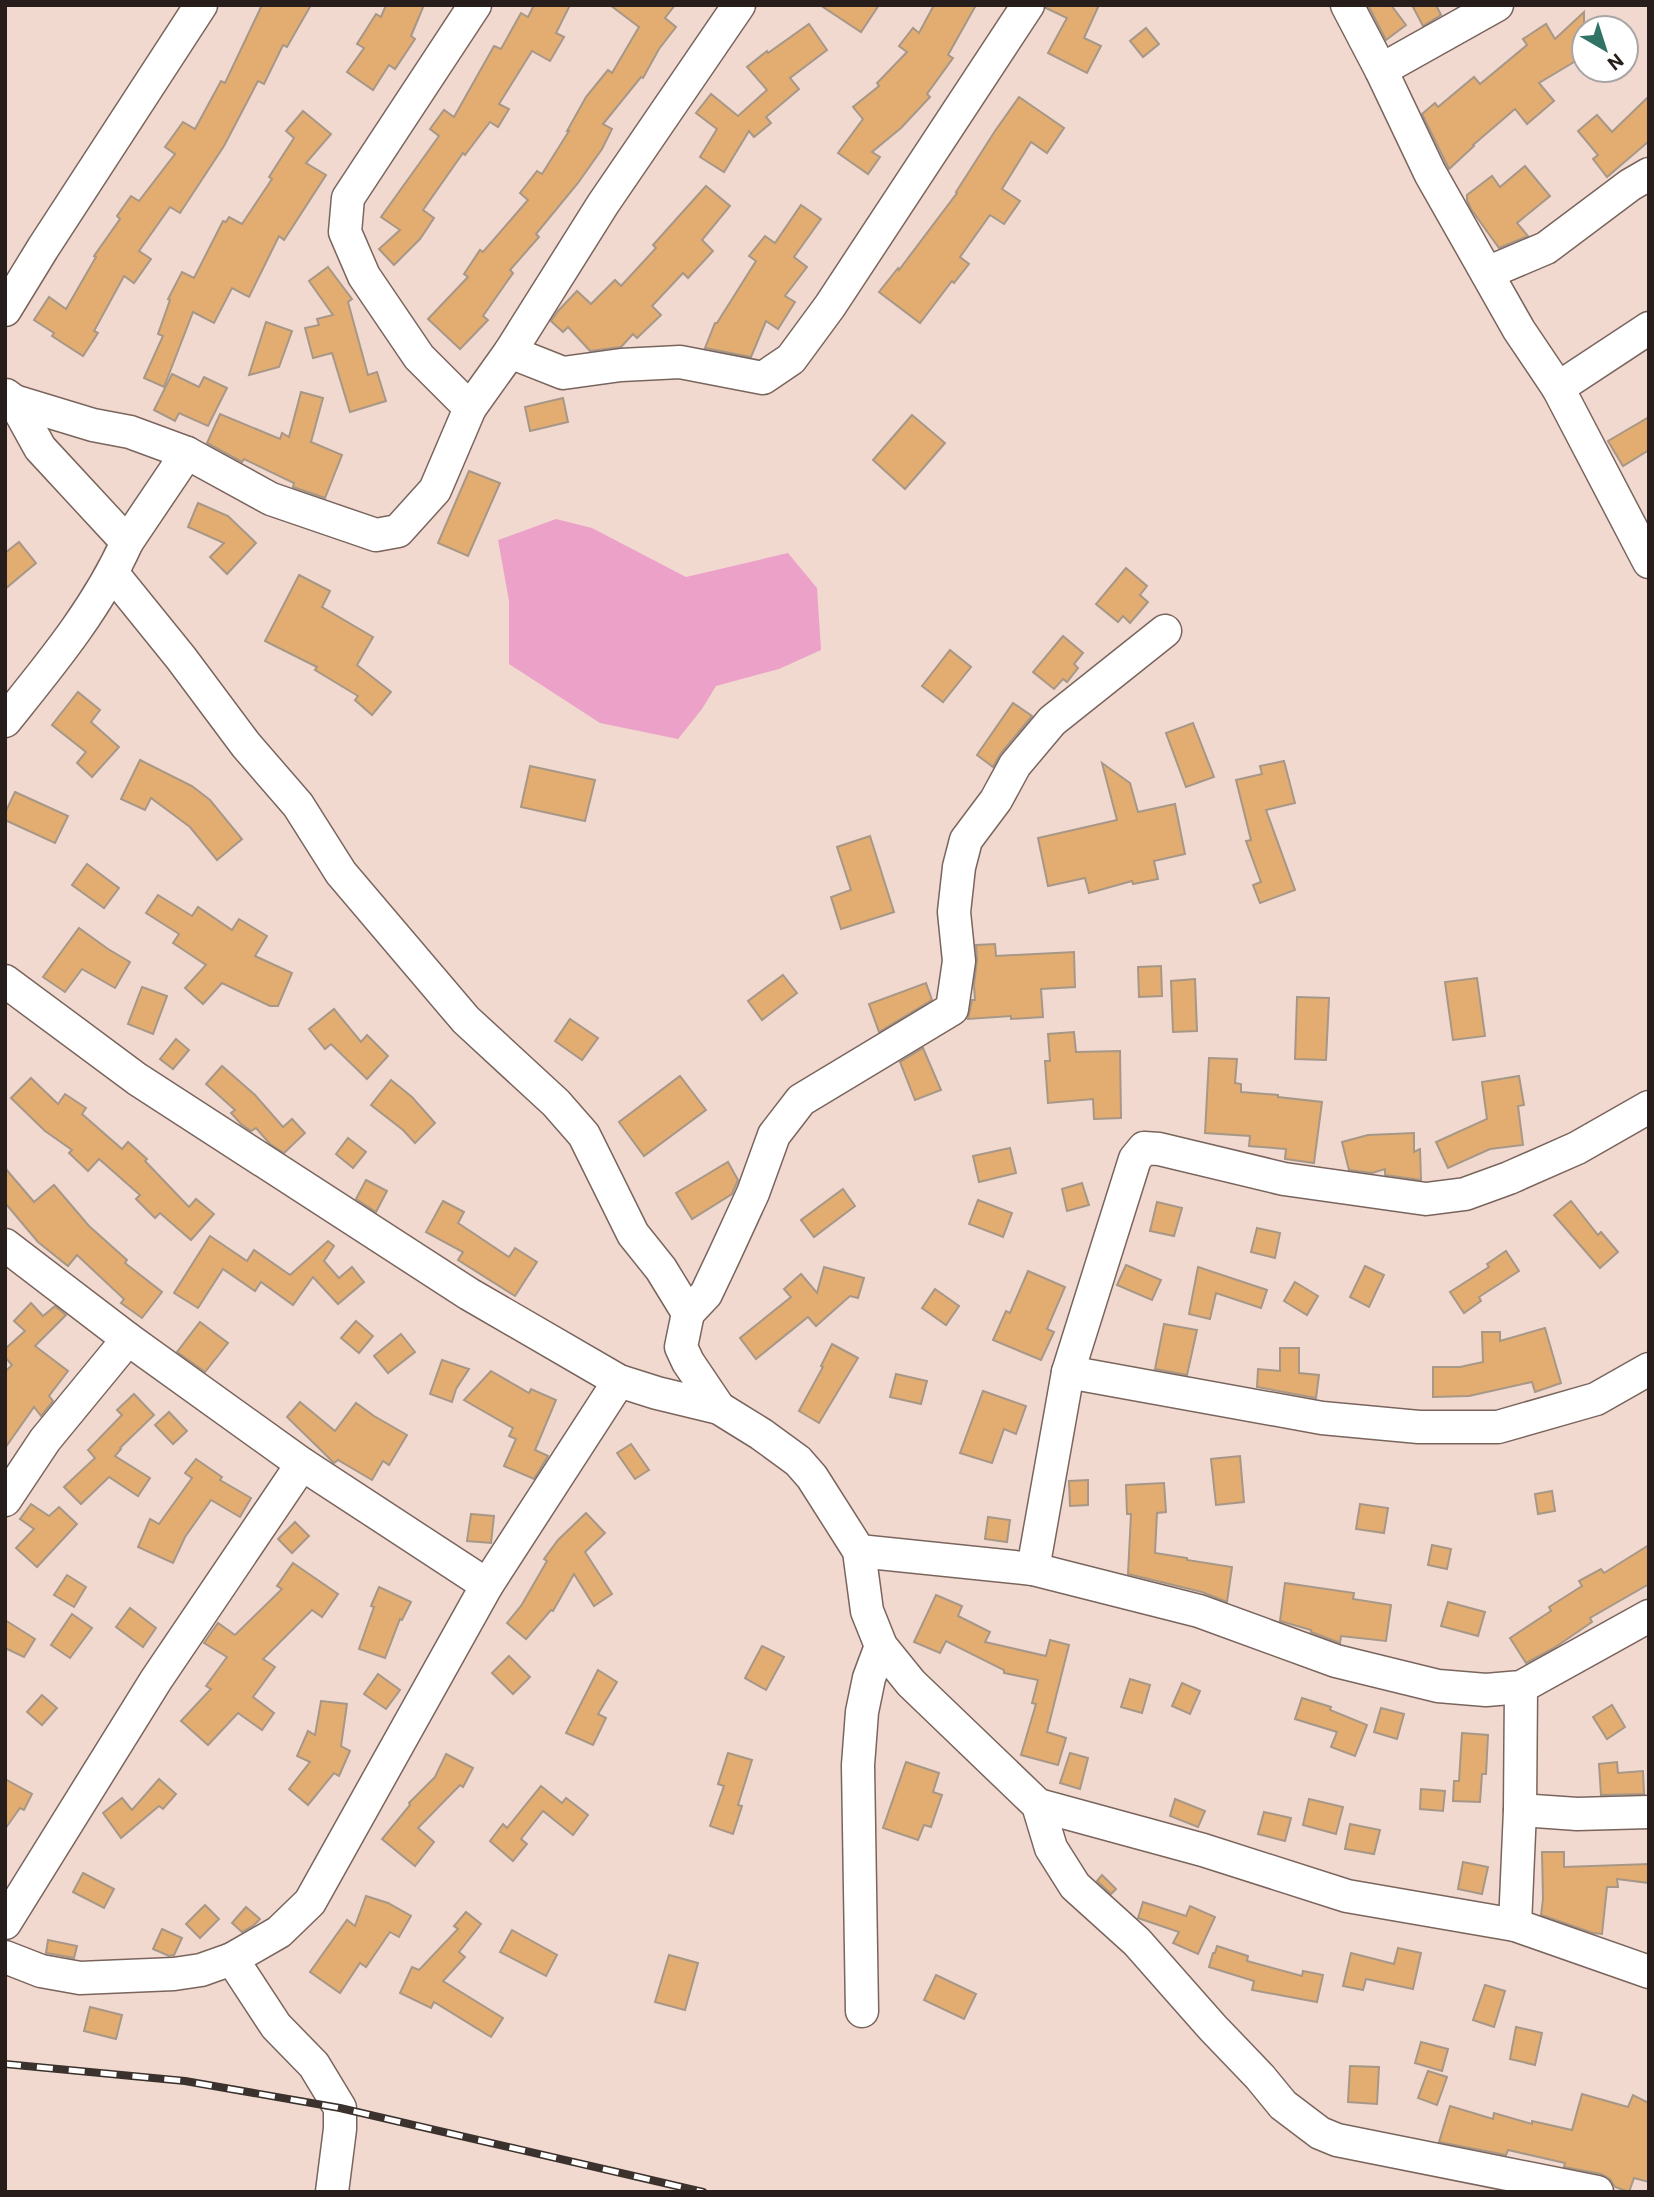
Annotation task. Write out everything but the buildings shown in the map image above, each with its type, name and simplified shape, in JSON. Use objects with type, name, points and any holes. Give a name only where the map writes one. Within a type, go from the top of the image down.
[{"type":"street","points":[[5,310],[201,5]]},
{"type":"street","points":[[470,408],[419,357],[364,276],[345,232],[348,198],[475,5]]},
{"type":"street","points":[[10,398],[93,425],[130,432],[187,453],[271,499],[376,535],[398,531],[435,489],[470,408],[510,352],[603,204],[739,5]]},
{"type":"street","points":[[510,352],[563,373],[621,365],[680,362],[764,378],[791,359],[830,306],[1028,5]]},
{"type":"street","points":[[1347,5],[1381,69],[1430,173],[1519,330],[1558,388],[1649,562]]},
{"type":"street","points":[[1381,69],[1497,5]]},
{"type":"street","points":[[1487,273],[1546,248],[1630,185],[1649,174]]},
{"type":"street","points":[[1558,388],[1649,328]]},
{"type":"street","points":[[10,398],[40,448],[127,542]]},
{"type":"street","points":[[5,721],[55,659],[113,574],[127,542],[187,453]]},
{"type":"street","points":[[113,574],[181,658],[246,745],[298,806],[341,873],[466,1020],[556,1103],[584,1135],[633,1234],[661,1269],[688,1313]]},
{"type":"street","points":[[719,1408],[681,1347],[688,1313],[706,1294],[752,1193],[774,1135],[801,1100],[952,1009],[959,961],[954,912],[959,867],[966,840],[996,800],[1015,765],[1052,721],[1165,631]]},
{"type":"street","points":[[5,981],[137,1079],[469,1294],[619,1381],[719,1408],[798,1461],[812,1477],[859,1550],[867,1611],[881,1646],[911,1684],[1038,1805],[1203,1850],[1347,1896],[1515,1925],[1649,1972]]},
{"type":"street","points":[[1033,1569],[1068,1372],[1135,1158],[1144,1148],[1284,1179],[1426,1199],[1465,1194],[1509,1178],[1577,1148],[1649,1108]]},
{"type":"street","points":[[5,1245],[128,1339],[302,1464],[487,1585]]},
{"type":"street","points":[[5,1500],[45,1440],[128,1339]]},
{"type":"street","points":[[1068,1372],[1322,1418],[1419,1427],[1498,1427],[1595,1399],[1649,1369]]},
{"type":"street","points":[[5,1957],[41,1971],[80,1978],[174,1974],[201,1970],[232,1959],[279,1932],[310,1902],[487,1585],[619,1381]]},
{"type":"street","points":[[5,1923],[156,1680],[302,1464]]},
{"type":"street","points":[[859,1550],[1033,1569],[1199,1611],[1336,1661],[1438,1686],[1486,1690],[1521,1687],[1649,1616]]},
{"type":"street","points":[[862,2011],[858,1765],[862,1713],[869,1678],[881,1646]]},
{"type":"street","points":[[1515,1925],[1520,1810],[1521,1687]]},
{"type":"street","points":[[1038,1805],[1051,1848],[1075,1886],[1137,1942],[1213,2028],[1261,2077],[1283,2105],[1320,2133],[1359,2146],[1469,2165],[1597,2192]]},
{"type":"street","points":[[1520,1810],[1577,1814],[1649,1812]]},
{"type":"street","points":[[232,1959],[276,2026],[314,2065],[340,2108],[332,2192]]},
{"type":"shaded area","points":[[556,519],[592,528],[686,577],[788,553],[817,588],[821,650],[779,669],[716,686],[678,739],[600,723],[509,664],[509,601],[498,540]]},
{"type":"railway","points":[[5,2064],[185,2081],[340,2108],[703,2192]]}]
